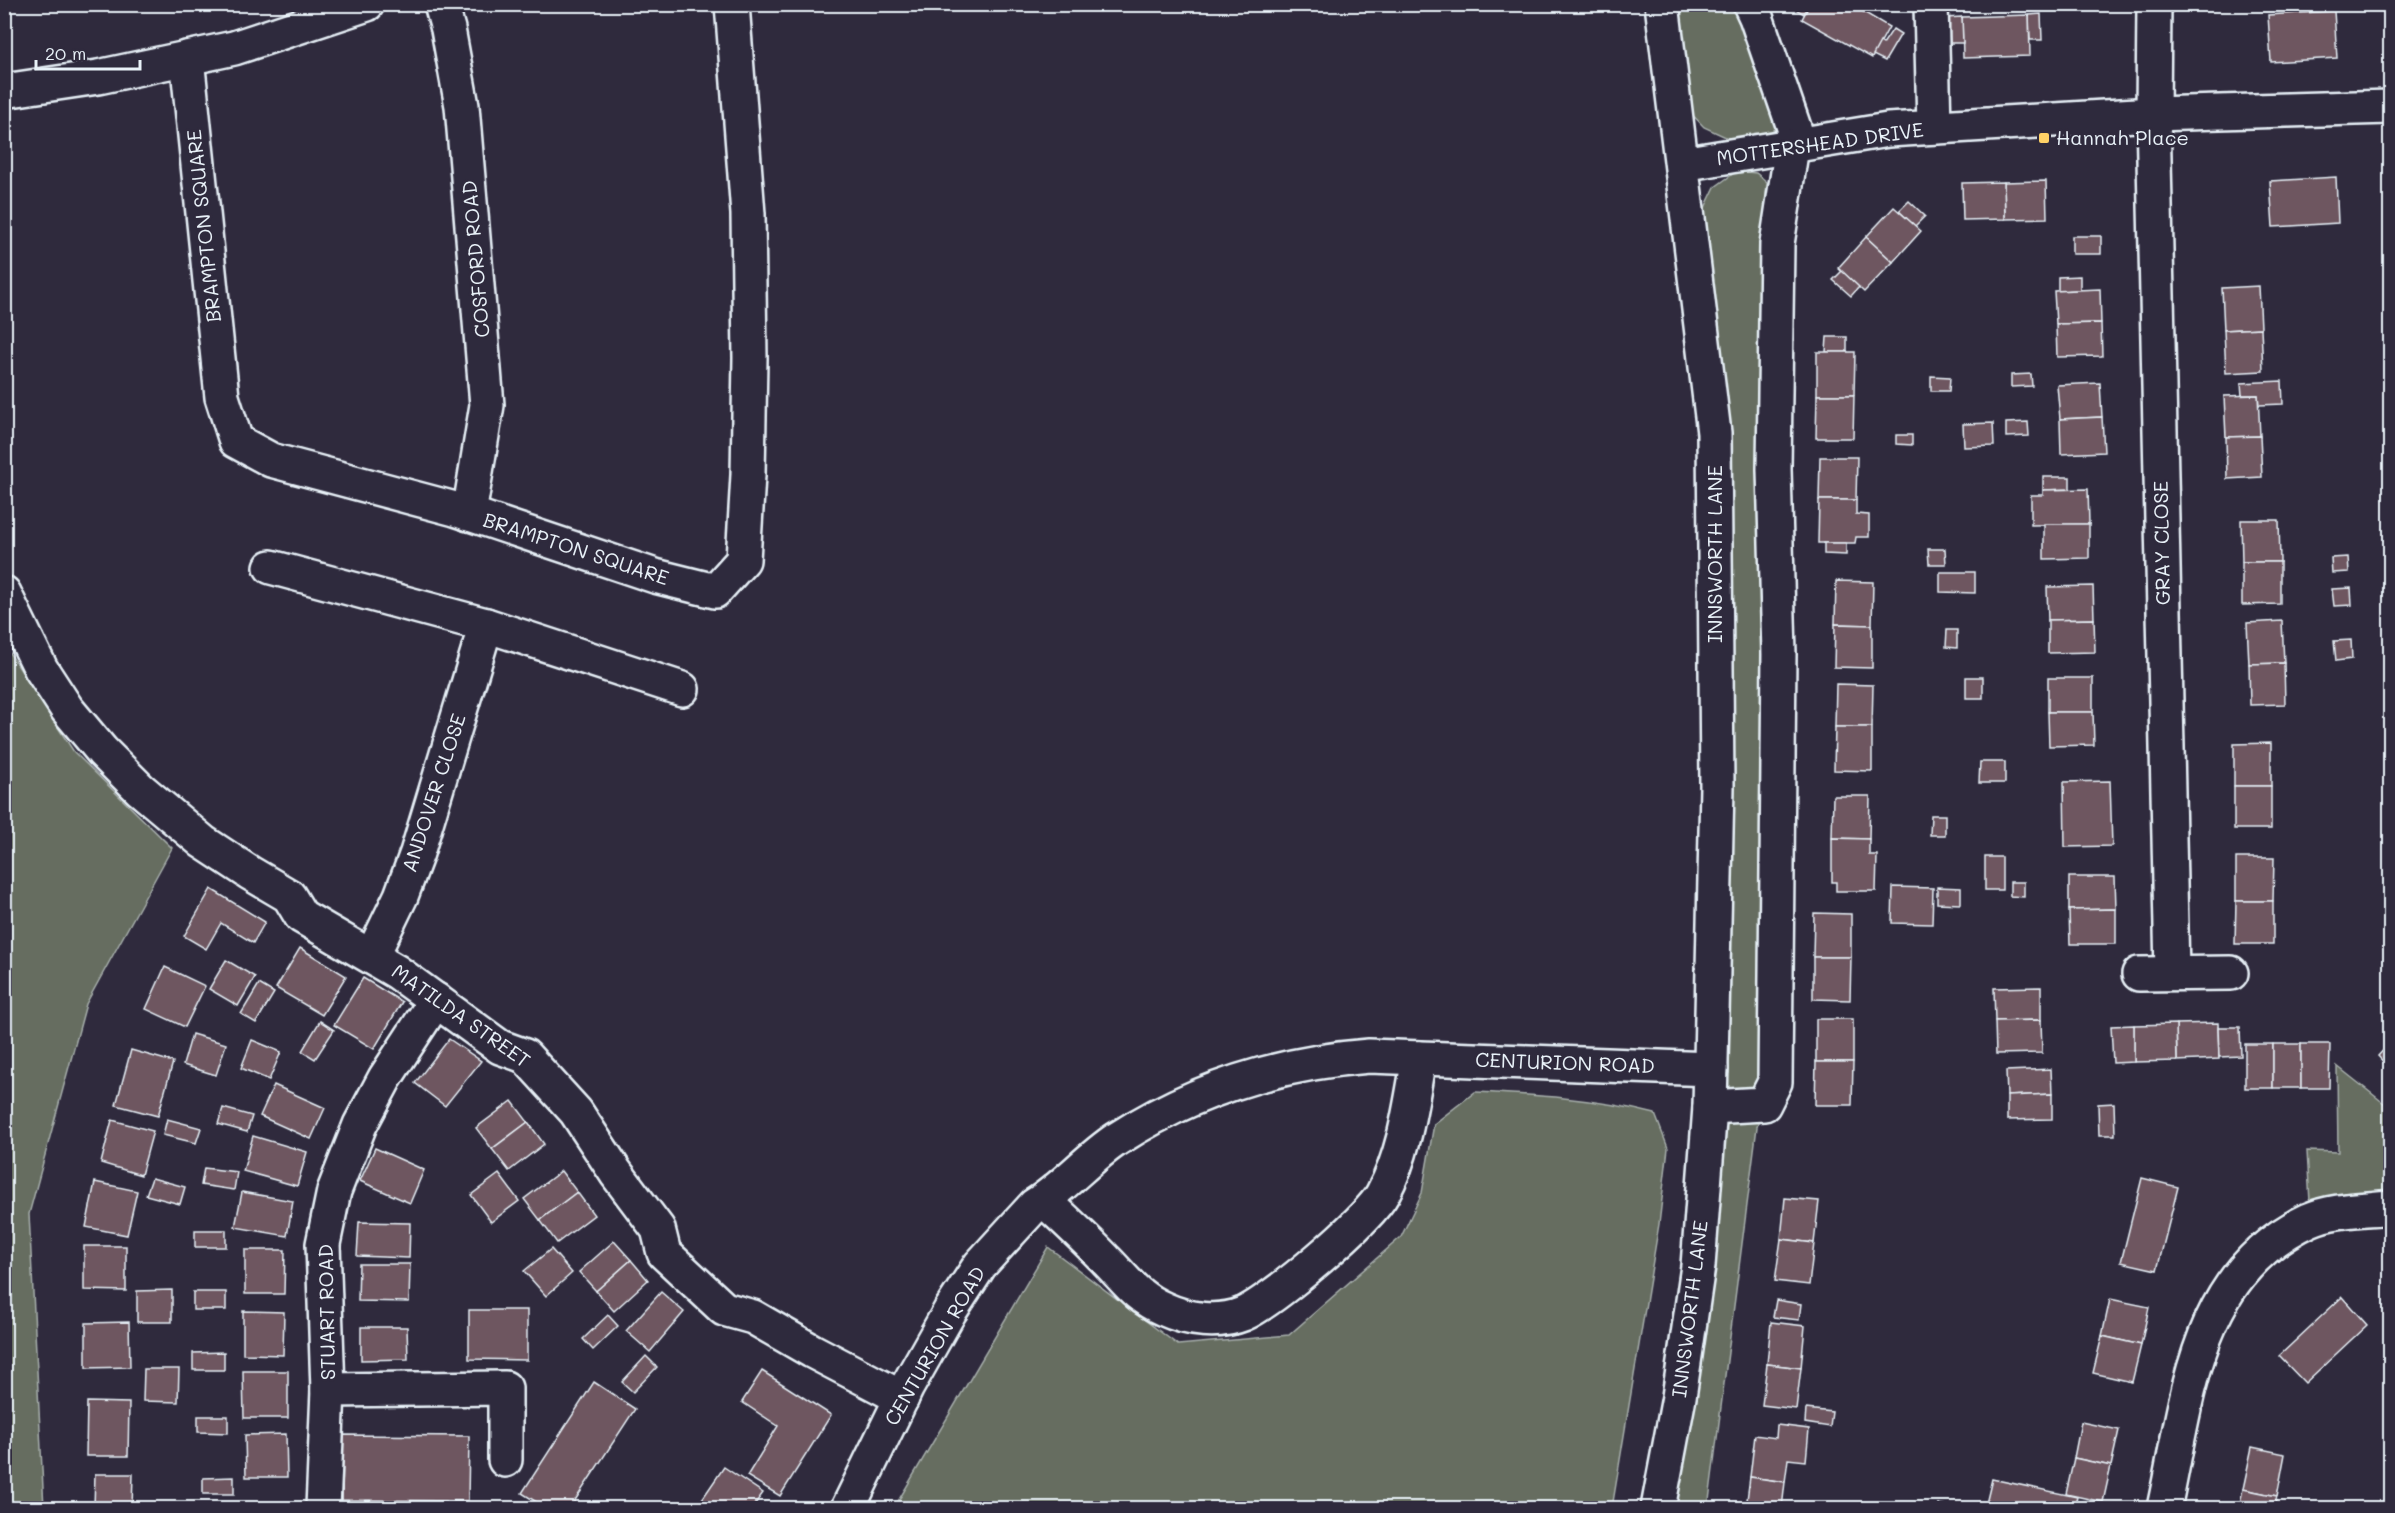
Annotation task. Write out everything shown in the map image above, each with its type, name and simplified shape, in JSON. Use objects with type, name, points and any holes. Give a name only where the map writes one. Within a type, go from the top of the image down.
[{"type":"street","points":[[4,91],[98,77],[234,48],[368,4]]},
{"type":"street","name":"COSFORD ROAD","points":[[441,4],[448,29],[462,106],[487,405],[468,514]]},
{"type":"street","name":"BRAMPTON SQUARE","points":[[187,58],[222,397],[236,441],[271,460],[468,514],[655,576],[715,591],[744,560],[750,358],[748,214],[732,4]]},
{"type":"street","name":"INNSWORTH LANE","points":[[1658,1509],[1679,1397],[1698,1266],[1710,1107],[1717,786],[1714,433],[1662,4]]},
{"type":"street","points":[[1710,1107],[1764,1104],[1775,1082],[1779,654],[1774,470],[1777,243],[1796,146],[1756,17],[1749,4]]},
{"type":"street","points":[[1931,4],[1934,128]]},
{"type":"street","points":[[2153,114],[2154,4]]},
{"type":"street","name":"MOTTERSHEAD DRIVE","points":[[1682,164],[1888,130],[2153,114],[2391,107]]},
{"type":"street","name":"GRAY CLOSE","points":[[2153,114],[2172,973]]},
{"type":"street","points":[[271,567],[486,626],[682,689]]},
{"type":"street","name":"MATILDA STREET","points":[[4,593],[41,669],[60,699],[102,752],[140,789],[203,842],[289,896],[301,916],[372,956],[500,1047],[525,1056],[576,1112],[658,1230],[664,1253],[724,1309],[753,1317],[902,1398]]},
{"type":"street","name":"ANDOVER CLOSE","points":[[372,956],[401,896],[417,853],[486,626]]},
{"type":"street","points":[[2139,974],[2231,972]]},
{"type":"street","name":"STUART ROAD","points":[[323,1509],[328,1390],[323,1244],[334,1191],[360,1125],[385,1078],[436,1000]]},
{"type":"street","name":"CENTURION ROAD","points":[[848,1509],[902,1398],[950,1311],[980,1264],[1035,1205],[1115,1140],[1162,1112],[1226,1085],[1279,1069],[1324,1060],[1369,1056],[1711,1069]]},
{"type":"street","points":[[1044,1200],[1108,1262],[1126,1284],[1164,1310],[1199,1319],[1216,1320],[1242,1314],[1267,1300],[1316,1260],[1361,1221],[1383,1194],[1401,1144],[1419,1058]]},
{"type":"street","points":[[2164,1509],[2197,1356],[2216,1308],[2244,1267],[2276,1240],[2311,1219],[2342,1212],[2391,1207]]},
{"type":"street","points":[[328,1390],[505,1388],[505,1460]]},
{"type":"green space","points":[[1673,5],[1737,5],[1777,126],[1770,133],[1730,139],[1704,127],[1686,108]]},
{"type":"green space","points":[[1737,171],[1756,173],[1767,182],[1762,242],[1764,1104],[1757,1127],[1708,1508],[1658,1508],[1710,1107],[1701,216],[1715,187]]},
{"type":"green space","points":[[5,646],[74,752],[172,848],[86,1004],[29,1214],[44,1508],[4,1508]]},
{"type":"green space","points":[[2337,1066],[2390,1108],[2390,1207],[2311,1219],[2307,1151],[2338,1152]]},
{"type":"green space","points":[[1475,1092],[1588,1101],[1655,1114],[1668,1148],[1659,1224],[1612,1508],[894,1508],[1048,1247],[1178,1345],[1289,1335],[1401,1237],[1422,1193],[1434,1124]]},
{"type":"building","points":[[1793,4],[1810,4],[1804,14],[1792,7]]},
{"type":"building","points":[[1810,4],[1850,4],[1889,27],[1872,58],[1802,19]]},
{"type":"building","points":[[2334,11],[2337,58],[2271,62],[2268,15]]},
{"type":"building","points":[[2041,14],[2042,40],[2030,40],[2029,15]]},
{"type":"building","points":[[2029,15],[2030,56],[1963,58],[1962,17]]},
{"type":"building","points":[[1962,17],[1963,43],[1946,43],[1945,18]]},
{"type":"building","points":[[1893,29],[1901,34],[1885,61],[1873,55],[1880,42],[1883,44]]},
{"type":"building","points":[[2336,177],[2338,223],[2273,227],[2270,181]]},
{"type":"building","points":[[2046,181],[2047,218],[2005,219],[2004,182]]},
{"type":"building","points":[[2004,182],[2005,219],[1963,220],[1962,183]]},
{"type":"building","points":[[1909,201],[1925,216],[1915,226],[1899,211]]},
{"type":"building","points":[[1894,207],[1921,231],[1893,262],[1866,237]]},
{"type":"building","points":[[2072,236],[2101,236],[2101,254],[2072,254]]},
{"type":"building","points":[[1866,237],[1893,262],[1864,292],[1838,268]]},
{"type":"building","points":[[1842,271],[1859,287],[1851,296],[1833,280]]},
{"type":"building","points":[[2080,276],[2080,290],[2058,291],[2058,277]]},
{"type":"building","points":[[2259,286],[2261,328],[2224,330],[2222,288]]},
{"type":"building","points":[[2100,289],[2101,323],[2056,324],[2054,291]]},
{"type":"building","points":[[2101,323],[2102,356],[2057,357],[2056,324]]},
{"type":"building","points":[[2261,328],[2263,371],[2226,373],[2224,330]]},
{"type":"building","points":[[1827,337],[1847,337],[1847,352],[1826,352]]},
{"type":"building","points":[[1817,352],[1855,352],[1854,395],[1817,395]]},
{"type":"building","points":[[2031,374],[2032,386],[2011,387],[2011,375]]},
{"type":"building","points":[[1931,376],[1950,377],[1949,391],[1931,391]]},
{"type":"building","points":[[2282,381],[2283,404],[2259,405],[2258,395],[2242,395],[2241,383]]},
{"type":"building","points":[[2100,383],[2102,417],[2060,419],[2057,385]]},
{"type":"building","points":[[1817,395],[1854,395],[1853,438],[1816,438]]},
{"type":"building","points":[[2258,395],[2260,436],[2226,437],[2224,396]]},
{"type":"building","points":[[2102,417],[2104,452],[2061,454],[2060,419]]},
{"type":"building","points":[[2028,422],[2029,436],[2006,437],[2006,423]]},
{"type":"building","points":[[1993,423],[1994,446],[1964,447],[1963,424]]},
{"type":"building","points":[[1896,435],[1912,435],[1912,445],[1896,444]]},
{"type":"building","points":[[2260,436],[2262,477],[2227,479],[2226,437]]},
{"type":"building","points":[[1820,457],[1857,457],[1856,500],[1819,500]]},
{"type":"building","points":[[2043,477],[2070,477],[2070,489],[2043,490]]},
{"type":"building","points":[[2088,489],[2089,524],[2031,525],[2031,495],[2043,495],[2043,490]]},
{"type":"building","points":[[1819,500],[1856,500],[1856,514],[1869,515],[1869,537],[1856,537],[1855,543],[1818,543]]},
{"type":"building","points":[[2241,520],[2279,520],[2280,562],[2242,562]]},
{"type":"building","points":[[2044,524],[2089,524],[2089,558],[2044,559]]},
{"type":"building","points":[[1824,543],[1846,543],[1846,555],[1824,554]]},
{"type":"building","points":[[1928,549],[1945,549],[1946,564],[1929,564]]},
{"type":"building","points":[[2348,557],[2349,572],[2332,573],[2331,558]]},
{"type":"building","points":[[2242,562],[2280,562],[2280,604],[2242,605]]},
{"type":"building","points":[[1940,572],[1975,572],[1975,593],[1940,592]]},
{"type":"building","points":[[1836,581],[1873,582],[1872,625],[1835,624]]},
{"type":"building","points":[[2093,586],[2094,619],[2048,620],[2047,587]]},
{"type":"building","points":[[2351,588],[2352,605],[2334,606],[2332,589]]},
{"type":"building","points":[[2094,619],[2095,652],[2048,653],[2048,620]]},
{"type":"building","points":[[2282,621],[2284,663],[2249,664],[2247,623]]},
{"type":"building","points":[[1835,624],[1872,625],[1872,668],[1834,667]]},
{"type":"building","points":[[1947,630],[1957,630],[1957,648],[1946,647]]},
{"type":"building","points":[[2351,640],[2352,659],[2336,661],[2334,641]]},
{"type":"building","points":[[2284,663],[2285,704],[2250,705],[2249,664]]},
{"type":"building","points":[[1966,677],[1983,677],[1983,698],[1966,698]]},
{"type":"building","points":[[2048,678],[2093,678],[2093,712],[2048,712]]},
{"type":"building","points":[[1836,684],[1873,685],[1872,727],[1835,727]]},
{"type":"building","points":[[2048,712],[2093,712],[2094,745],[2049,746]]},
{"type":"building","points":[[1835,727],[1872,727],[1872,771],[1834,770]]},
{"type":"building","points":[[2271,743],[2271,786],[2234,786],[2234,744]]},
{"type":"building","points":[[1980,762],[2005,762],[2005,783],[1979,783]]},
{"type":"building","points":[[2110,781],[2112,846],[2065,847],[2064,782]]},
{"type":"building","points":[[2234,786],[2271,786],[2271,829],[2234,829]]},
{"type":"building","points":[[1833,796],[1870,796],[1869,839],[1832,838]]},
{"type":"building","points":[[1931,815],[1945,815],[1945,835],[1930,835]]},
{"type":"building","points":[[1832,838],[1869,839],[1869,855],[1877,855],[1876,891],[1836,891],[1836,882],[1832,882]]},
{"type":"building","points":[[1985,857],[2002,857],[2002,890],[1985,890]]},
{"type":"building","points":[[2236,858],[2274,858],[2273,901],[2236,901]]},
{"type":"building","points":[[2069,877],[2115,877],[2116,909],[2069,910]]},
{"type":"building","points":[[2010,882],[2024,882],[2024,897],[2010,896]]},
{"type":"building","points":[[1893,887],[1933,888],[1932,924],[1892,923]]},
{"type":"building","points":[[1937,887],[1961,888],[1961,904],[1937,903]]},
{"type":"building","points":[[211,889],[265,922],[253,943],[221,923],[206,949],[184,936]]},
{"type":"building","points":[[2236,901],[2273,901],[2273,944],[2235,944]]},
{"type":"building","points":[[2116,909],[2116,944],[2070,944],[2069,910]]},
{"type":"building","points":[[1814,913],[1851,914],[1851,957],[1813,957]]},
{"type":"building","points":[[300,948],[346,976],[322,1015],[276,988]]},
{"type":"building","points":[[1813,957],[1851,957],[1850,1000],[1813,999]]},
{"type":"building","points":[[226,960],[255,977],[238,1006],[209,989]]},
{"type":"building","points":[[165,967],[205,986],[185,1027],[146,1009]]},
{"type":"building","points":[[363,978],[402,1002],[374,1049],[334,1025]]},
{"type":"building","points":[[259,984],[274,993],[256,1023],[241,1014]]},
{"type":"building","points":[[2041,987],[2041,1020],[1995,1021],[1994,988]]},
{"type":"building","points":[[1816,1019],[1853,1019],[1853,1062],[1816,1062]]},
{"type":"building","points":[[2041,1020],[2042,1053],[1996,1054],[1995,1021]]},
{"type":"building","points":[[320,1021],[334,1030],[315,1059],[302,1051]]},
{"type":"building","points":[[2218,1023],[2219,1059],[2177,1061],[2176,1024]]},
{"type":"building","points":[[2176,1024],[2177,1061],[2134,1062],[2134,1025]]},
{"type":"building","points":[[2134,1025],[2134,1062],[2113,1063],[2111,1026]]},
{"type":"building","points":[[2218,1027],[2240,1027],[2241,1056],[2219,1057]]},
{"type":"building","points":[[192,1034],[226,1044],[216,1075],[183,1065]]},
{"type":"building","points":[[449,1039],[481,1061],[445,1106],[415,1083]]},
{"type":"building","points":[[252,1040],[281,1052],[269,1080],[241,1068]]},
{"type":"building","points":[[2390,1043],[2390,1069],[2378,1056]]},
{"type":"building","points":[[2245,1044],[2273,1044],[2273,1088],[2245,1088]]},
{"type":"building","points":[[2273,1044],[2301,1044],[2301,1088],[2273,1088]]},
{"type":"building","points":[[2301,1044],[2330,1044],[2329,1088],[2301,1088]]},
{"type":"building","points":[[131,1050],[173,1062],[158,1116],[116,1105]]},
{"type":"building","points":[[1816,1062],[1853,1062],[1852,1105],[1815,1105]]},
{"type":"building","points":[[2051,1069],[2052,1094],[2007,1096],[2006,1071]]},
{"type":"building","points":[[274,1085],[325,1108],[311,1139],[260,1116]]},
{"type":"building","points":[[2052,1094],[2052,1119],[2007,1120],[2007,1096]]},
{"type":"building","points":[[512,1101],[528,1122],[492,1149],[476,1128]]},
{"type":"building","points":[[2114,1103],[2115,1135],[2099,1135],[2098,1104]]},
{"type":"building","points":[[223,1108],[252,1116],[247,1132],[218,1124]]},
{"type":"building","points":[[167,1119],[201,1128],[196,1143],[163,1135]]},
{"type":"building","points":[[112,1120],[153,1131],[141,1175],[101,1163]]},
{"type":"building","points":[[528,1122],[544,1144],[509,1171],[492,1149]]},
{"type":"building","points":[[253,1136],[307,1152],[297,1186],[243,1171]]},
{"type":"building","points":[[375,1148],[424,1170],[410,1203],[360,1181]]},
{"type":"building","points":[[204,1168],[237,1172],[234,1190],[201,1185]]},
{"type":"building","points":[[561,1171],[577,1192],[540,1220],[524,1199]]},
{"type":"building","points":[[499,1174],[519,1201],[491,1222],[471,1195]]},
{"type":"building","points":[[152,1178],[185,1187],[180,1204],[146,1195]]},
{"type":"building","points":[[2142,1178],[2178,1187],[2157,1270],[2121,1262]]},
{"type":"building","points":[[95,1182],[137,1191],[127,1235],[86,1227]]},
{"type":"building","points":[[242,1192],[293,1201],[287,1236],[235,1227]]},
{"type":"building","points":[[577,1192],[594,1215],[557,1243],[540,1220]]},
{"type":"building","points":[[1785,1198],[1819,1201],[1814,1243],[1781,1239]]},
{"type":"building","points":[[359,1222],[410,1223],[409,1258],[357,1256]]},
{"type":"building","points":[[195,1230],[226,1230],[226,1247],[195,1247]]},
{"type":"building","points":[[1781,1239],[1814,1243],[1809,1285],[1775,1281]]},
{"type":"building","points":[[614,1241],[631,1260],[596,1291],[579,1272]]},
{"type":"building","points":[[84,1246],[126,1246],[126,1291],[84,1290]]},
{"type":"building","points":[[551,1249],[572,1273],[546,1296],[524,1271]]},
{"type":"building","points":[[245,1250],[285,1250],[284,1294],[245,1294]]},
{"type":"building","points":[[631,1260],[648,1280],[614,1311],[596,1291]]},
{"type":"building","points":[[359,1264],[410,1264],[409,1302],[358,1301]]},
{"type":"building","points":[[172,1290],[172,1322],[137,1322],[137,1291]]},
{"type":"building","points":[[193,1292],[226,1292],[226,1310],[193,1310]]},
{"type":"building","points":[[661,1292],[684,1312],[650,1352],[626,1331]]},
{"type":"building","points":[[2342,1297],[2367,1325],[2305,1383],[2279,1356]]},
{"type":"building","points":[[2110,1299],[2149,1307],[2141,1345],[2102,1336]]},
{"type":"building","points":[[1776,1300],[1801,1304],[1799,1320],[1773,1317]]},
{"type":"building","points":[[469,1310],[527,1310],[527,1360],[469,1359]]},
{"type":"building","points":[[243,1311],[284,1312],[283,1355],[243,1354]]},
{"type":"building","points":[[608,1315],[618,1326],[593,1350],[583,1339]]},
{"type":"building","points":[[129,1322],[130,1367],[86,1368],[86,1323]]},
{"type":"building","points":[[1771,1322],[1805,1326],[1801,1368],[1767,1364]]},
{"type":"building","points":[[361,1327],[407,1327],[408,1359],[361,1360]]},
{"type":"building","points":[[2102,1336],[2141,1345],[2132,1382],[2093,1373]]},
{"type":"building","points":[[224,1352],[224,1370],[193,1370],[193,1353]]},
{"type":"building","points":[[646,1356],[657,1367],[633,1392],[622,1382]]},
{"type":"building","points":[[1767,1364],[1801,1368],[1796,1409],[1762,1405]]},
{"type":"building","points":[[144,1369],[179,1369],[178,1402],[143,1401]]},
{"type":"building","points":[[243,1371],[288,1371],[288,1418],[244,1418]]},
{"type":"building","points":[[762,1371],[831,1415],[780,1496],[747,1476],[778,1426],[742,1402]]},
{"type":"building","points":[[594,1382],[635,1409],[570,1508],[546,1508],[522,1493]]},
{"type":"building","points":[[87,1402],[129,1403],[128,1456],[86,1456]]},
{"type":"building","points":[[1806,1409],[1832,1412],[1830,1427],[1805,1423]]},
{"type":"building","points":[[198,1416],[228,1416],[228,1433],[198,1432]]},
{"type":"building","points":[[2081,1422],[2119,1430],[2111,1466],[2074,1458]]},
{"type":"building","points":[[1777,1425],[1809,1429],[1806,1461],[1788,1459],[1785,1482],[1750,1477],[1755,1435],[1776,1438]]},
{"type":"building","points":[[286,1434],[287,1477],[246,1477],[245,1435]]},
{"type":"building","points":[[343,1435],[469,1436],[468,1501],[342,1500]]},
{"type":"building","points":[[2252,1447],[2285,1454],[2277,1496],[2243,1489]]},
{"type":"building","points":[[2074,1458],[2111,1466],[2103,1502],[2066,1494]]},
{"type":"building","points":[[724,1467],[763,1493],[752,1508],[696,1508]]},
{"type":"building","points":[[95,1474],[133,1474],[132,1508],[94,1508]]},
{"type":"building","points":[[234,1477],[234,1494],[203,1494],[203,1478]]},
{"type":"building","points":[[1750,1477],[1785,1482],[1782,1508],[1746,1508]]},
{"type":"building","points":[[1992,1479],[2077,1497],[2074,1508],[1985,1508]]},
{"type":"building","points":[[2243,1489],[2277,1496],[2274,1508],[2239,1508]]},
{"type":"building","points":[[228,1503],[260,1507],[260,1508],[227,1508]]},
{"type":"building","points":[[1938,1504],[1951,1507],[1951,1508],[1937,1508]]},
{"type":"place","name":"Hannah Place","points":[[2044,138]]}]
